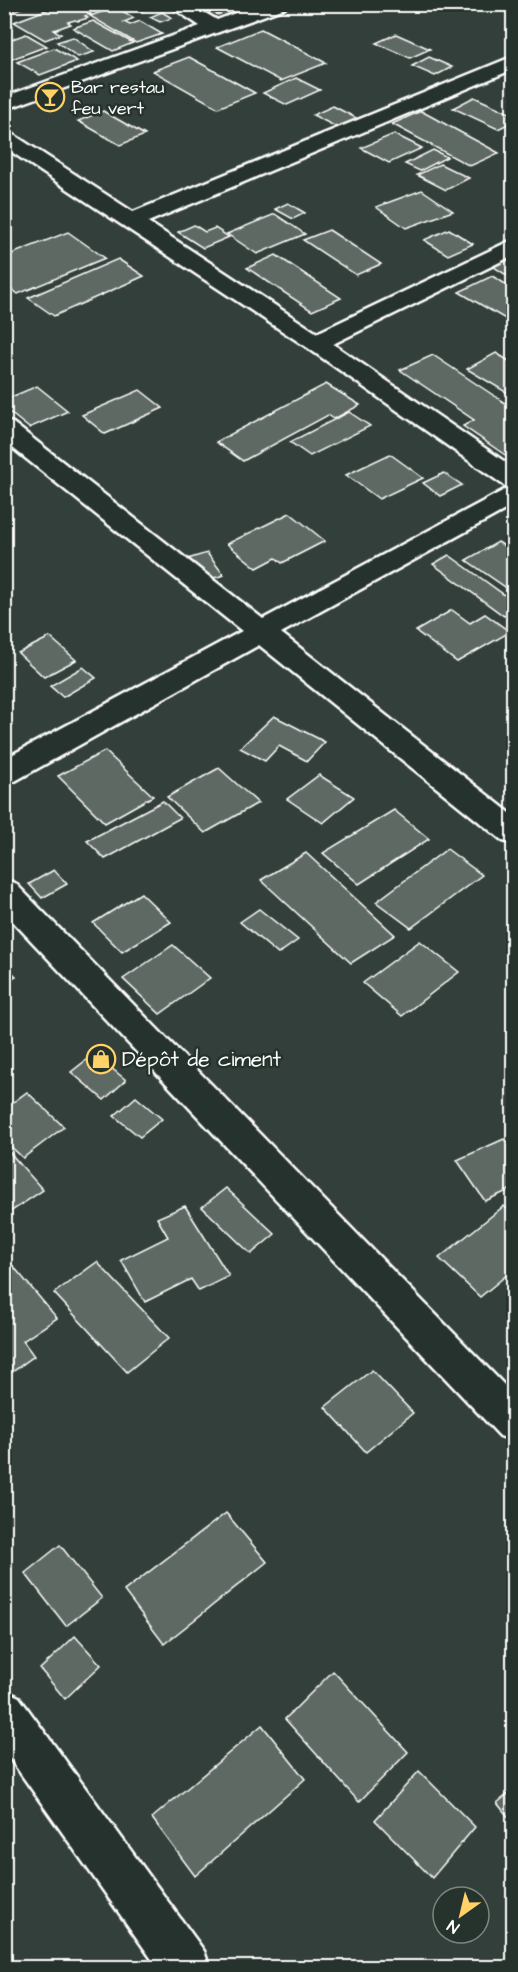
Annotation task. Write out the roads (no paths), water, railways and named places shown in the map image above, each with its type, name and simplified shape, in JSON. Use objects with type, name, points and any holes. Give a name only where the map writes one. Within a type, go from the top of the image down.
[{"type":"street","points":[[176,4],[216,27]]},
{"type":"street","points":[[4,104],[278,4]]},
{"type":"street","points":[[131,221],[513,62]]},
{"type":"street","points":[[4,137],[316,343],[513,480]]},
{"type":"street","points":[[316,343],[513,246]]},
{"type":"street","points":[[4,428],[513,833]]},
{"type":"street","points":[[4,773],[513,494]]},
{"type":"street","points":[[4,891],[513,1423]]},
{"type":"street","points":[[4,1712],[187,1968]]},
{"type":"place","name":"Bar restau feu vert","points":[[50,97]]},
{"type":"place","name":"Dépôt de ciment","points":[[101,1059]]}]
